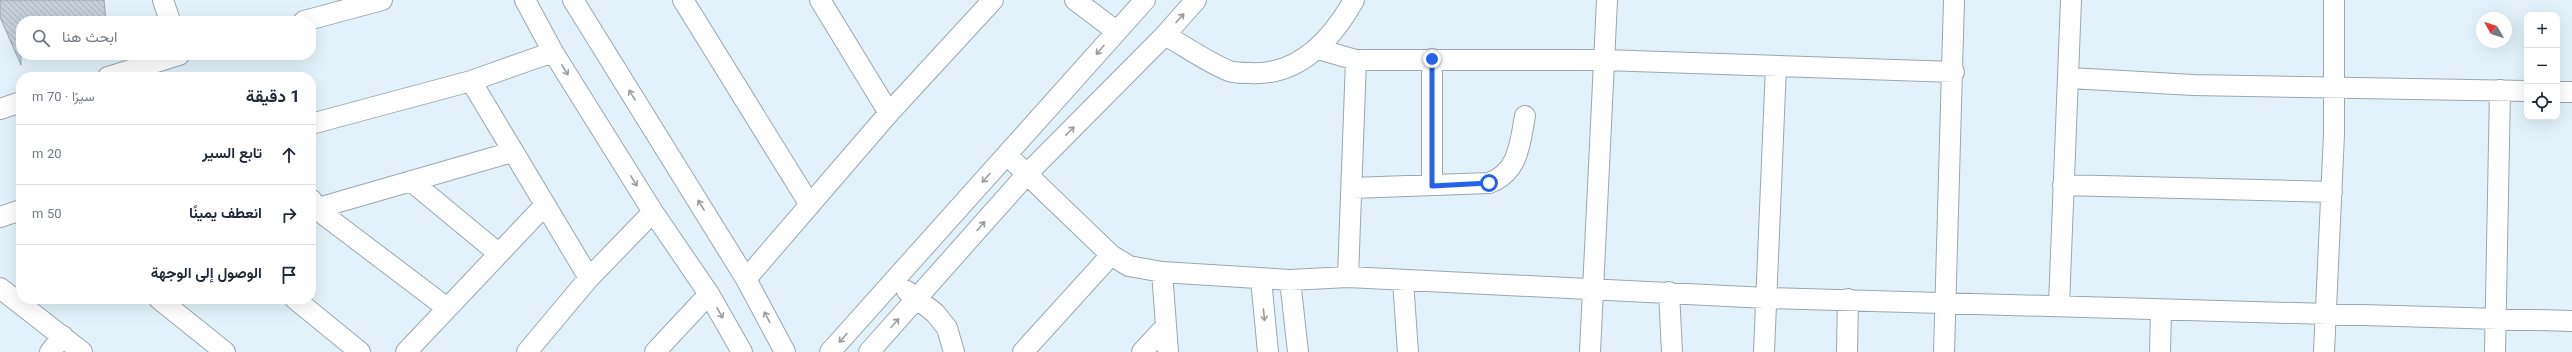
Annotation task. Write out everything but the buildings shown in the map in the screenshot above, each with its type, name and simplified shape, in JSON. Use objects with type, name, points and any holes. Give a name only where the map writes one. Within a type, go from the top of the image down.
[{"type":"street","points":[[163,0],[168,16]]},
{"type":"street","points":[[316,18],[382,0]]},
{"type":"street","points":[[525,0],[553,52],[653,212],[709,294],[742,352]]},
{"type":"street","points":[[573,0],[746,279],[785,352]]},
{"type":"street","points":[[683,0],[810,205]]},
{"type":"street","points":[[820,0],[889,113]]},
{"type":"street","points":[[746,279],[889,113],[993,0]]},
{"type":"street","points":[[1075,0],[1116,31]]},
{"type":"street","points":[[830,352],[1145,0]]},
{"type":"street","points":[[869,352],[1027,174],[1165,35],[1196,0]]},
{"type":"street","points":[[1165,35],[1230,72],[1266,74],[1290,67],[1318,49],[1345,17],[1354,0]]},
{"type":"street","points":[[1590,352],[1607,0]]},
{"type":"street","points":[[1944,352],[1954,72],[1954,0]]},
{"type":"street","points":[[2059,305],[2063,185],[2070,78],[2071,0]]},
{"type":"street","points":[[2324,352],[2336,86],[2334,0]]},
{"type":"street","points":[[1318,49],[1356,60],[1604,60],[1954,72]]},
{"type":"street","points":[[316,123],[471,81],[553,52]]},
{"type":"street","points":[[1432,59],[1432,186]]},
{"type":"street","points":[[147,72],[170,60]]},
{"type":"street","points":[[1348,277],[1356,60]]},
{"type":"street","points":[[1764,352],[1776,66]]},
{"type":"street","points":[[2070,78],[2193,85],[2336,86],[2524,91]]},
{"type":"street","points":[[471,81],[512,152],[589,278]]},
{"type":"street","points":[[2495,352],[2500,90]]},
{"type":"street","points":[[2560,92],[2572,92]]},
{"type":"street","points":[[0,108],[16,103]]},
{"type":"street","points":[[1352,188],[1489,183],[1508,173],[1517,157],[1525,116]]},
{"type":"street","points":[[316,204],[410,181],[512,152]]},
{"type":"street","points":[[1007,155],[1111,255],[1129,266],[1162,272],[1290,280],[1348,277],[1403,281],[1593,288],[1766,298],[1946,301],[2161,310],[2572,320]]},
{"type":"street","points":[[410,181],[498,253]]},
{"type":"street","points":[[2063,185],[2332,192]]},
{"type":"street","points":[[406,352],[545,205]]},
{"type":"street","points":[[316,208],[447,308]]},
{"type":"street","points":[[0,217],[16,212]]},
{"type":"street","points":[[527,352],[589,278],[653,212]]},
{"type":"street","points":[[1023,352],[1111,255]]},
{"type":"street","points":[[1162,272],[1168,352]]},
{"type":"street","points":[[1261,279],[1268,352]]},
{"type":"street","points":[[1290,280],[1298,352]]},
{"type":"street","points":[[895,281],[935,313],[947,328],[954,352]]},
{"type":"street","points":[[1403,281],[1408,352]]},
{"type":"street","points":[[0,288],[16,300]]},
{"type":"street","points":[[1669,292],[1672,352]]},
{"type":"street","points":[[655,352],[709,294]]},
{"type":"street","points":[[1847,352],[1848,299]]},
{"type":"street","points":[[21,304],[82,352]]},
{"type":"street","points":[[164,304],[225,352]]},
{"type":"street","points":[[301,304],[360,352]]},
{"type":"street","points":[[2160,352],[2161,310]]},
{"type":"street","points":[[1142,352],[1166,326]]},
{"type":"street","points":[[50,352],[63,336]]},
{"type":"route","points":[[1432,59],[1432,186],[1489,183]]}]
